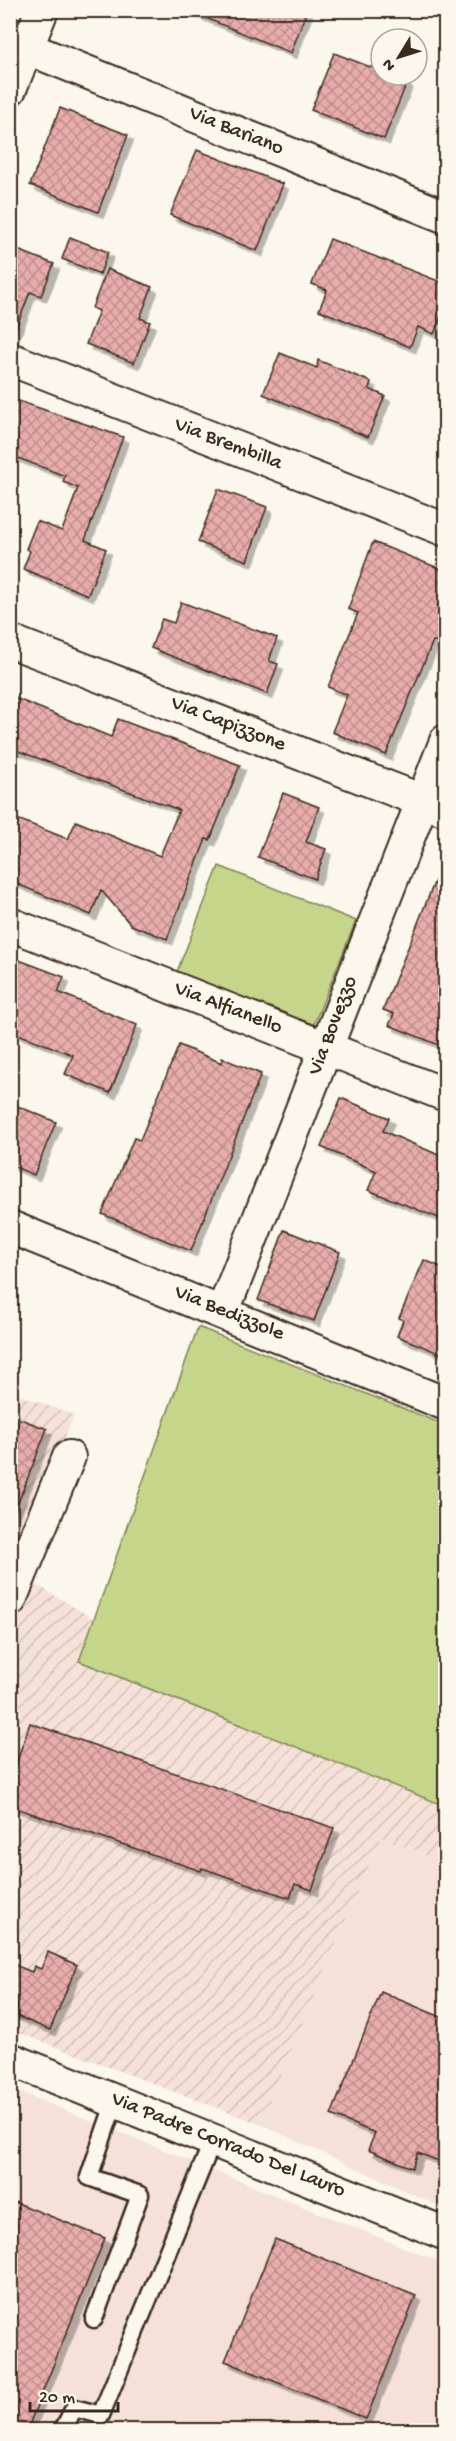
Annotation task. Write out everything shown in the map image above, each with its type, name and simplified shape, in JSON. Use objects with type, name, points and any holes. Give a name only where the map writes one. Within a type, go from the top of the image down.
[{"type":"street","points":[[10,89],[42,10]]},
{"type":"street","name":"Via Bariano","points":[[27,48],[446,217]]},
{"type":"street","name":"Via Brembilla","points":[[10,359],[446,530]]},
{"type":"street","name":"Via Capizzone","points":[[10,640],[434,805]]},
{"type":"street","name":"Via Bovezzo","points":[[224,1311],[325,1047],[434,805],[446,741]]},
{"type":"street","name":"Via Alfianello","points":[[10,924],[446,1095]]},
{"type":"street","name":"Via Bedizzole","points":[[10,1227],[224,1311],[446,1404]]},
{"type":"street","points":[[10,1600],[69,1458]]},
{"type":"street","name":"Via Padre Corrado Del Lauro","points":[[10,2059],[446,2234]]},
{"type":"lane","points":[[94,2319],[140,2195],[89,2177],[116,2101]]},
{"type":"lane","points":[[63,2430],[74,2408],[101,2415],[213,2140]]},
{"type":"shaded area","points":[[11,1392],[74,1415],[11,1565]]},
{"type":"shaded area","points":[[34,1583],[94,1619],[80,1662],[445,1806],[445,1863],[381,1837],[260,2124],[11,2030],[10,1640]]},
{"type":"shaded area","points":[[381,1837],[445,1863],[445,2209],[260,2124]]},
{"type":"shaded area","points":[[10,2088],[445,2264],[445,2402],[438,2430],[11,2430]]},
{"type":"green space","points":[[219,866],[356,921],[312,1029],[176,974]]},
{"type":"green space","points":[[198,1327],[445,1425],[445,1806],[79,1661]]},
{"type":"building","points":[[186,10],[307,10],[291,53]]},
{"type":"building","points":[[334,53],[369,66],[369,87],[405,87],[384,139],[311,110]]},
{"type":"building","points":[[60,108],[128,135],[98,212],[30,185]]},
{"type":"building","points":[[197,150],[283,184],[257,251],[170,215]]},
{"type":"building","points":[[70,237],[108,252],[100,274],[62,259]]},
{"type":"building","points":[[330,239],[446,284],[446,305],[434,334],[418,327],[410,347],[319,310],[327,290],[312,284]]},
{"type":"building","points":[[10,247],[54,264],[41,296],[30,292],[13,336],[10,335]]},
{"type":"building","points":[[107,269],[152,287],[140,318],[150,322],[134,363],[86,344],[99,311],[92,308]]},
{"type":"building","points":[[280,353],[317,368],[318,360],[371,382],[369,389],[385,396],[368,437],[263,394]]},
{"type":"building","points":[[10,398],[123,437],[85,540],[106,549],[88,595],[23,569],[30,551],[26,549],[37,521],[62,531],[78,488],[63,482],[65,476],[10,455]]},
{"type":"building","points":[[218,489],[267,507],[247,561],[198,542]]},
{"type":"building","points":[[373,542],[446,571],[446,646],[433,641],[386,755],[332,732],[347,695],[328,687],[358,613],[348,609]]},
{"type":"building","points":[[181,602],[277,638],[269,661],[278,664],[267,694],[151,648],[162,619],[174,623]]},
{"type":"building","points":[[10,696],[111,737],[118,719],[240,765],[210,840],[206,839],[167,939],[131,925],[101,890],[91,915],[10,881],[10,816],[68,839],[76,821],[160,856],[179,810],[10,748]]},
{"type":"building","points":[[283,793],[319,807],[306,842],[326,849],[315,879],[258,857]]},
{"type":"building","points":[[446,853],[446,1048],[389,1025],[394,1014],[383,1010]]},
{"type":"building","points":[[19,960],[64,977],[58,992],[137,1025],[110,1093],[65,1074],[73,1055],[10,1031],[10,980]]},
{"type":"building","points":[[179,1045],[222,1063],[222,1058],[261,1074],[191,1251],[102,1214],[134,1138],[140,1140]]},
{"type":"building","points":[[341,1098],[389,1118],[383,1131],[446,1158],[446,1221],[368,1190],[376,1171],[321,1147]]},
{"type":"building","points":[[10,1103],[56,1122],[34,1175],[10,1165]]},
{"type":"building","points":[[284,1230],[340,1252],[314,1321],[258,1300]]},
{"type":"building","points":[[424,1260],[446,1269],[446,1356],[397,1336],[403,1320],[399,1318]]},
{"type":"building","points":[[10,1415],[47,1429],[12,1518],[10,1518]]},
{"type":"building","points":[[30,1723],[334,1828],[312,1890],[295,1884],[290,1898],[202,1868],[201,1871],[10,1806],[10,1781]]},
{"type":"building","points":[[48,1952],[77,1965],[50,2030],[14,2015],[18,2005],[10,2001],[10,1963],[32,1972],[34,1966],[41,1969]]},
{"type":"building","points":[[381,1992],[446,2019],[446,2164],[418,2153],[412,2168],[368,2150],[375,2133],[331,2115]]},
{"type":"building","points":[[10,2200],[105,2238],[27,2430],[10,2430]]},
{"type":"building","points":[[275,2239],[416,2296],[366,2419],[225,2361]]}]
